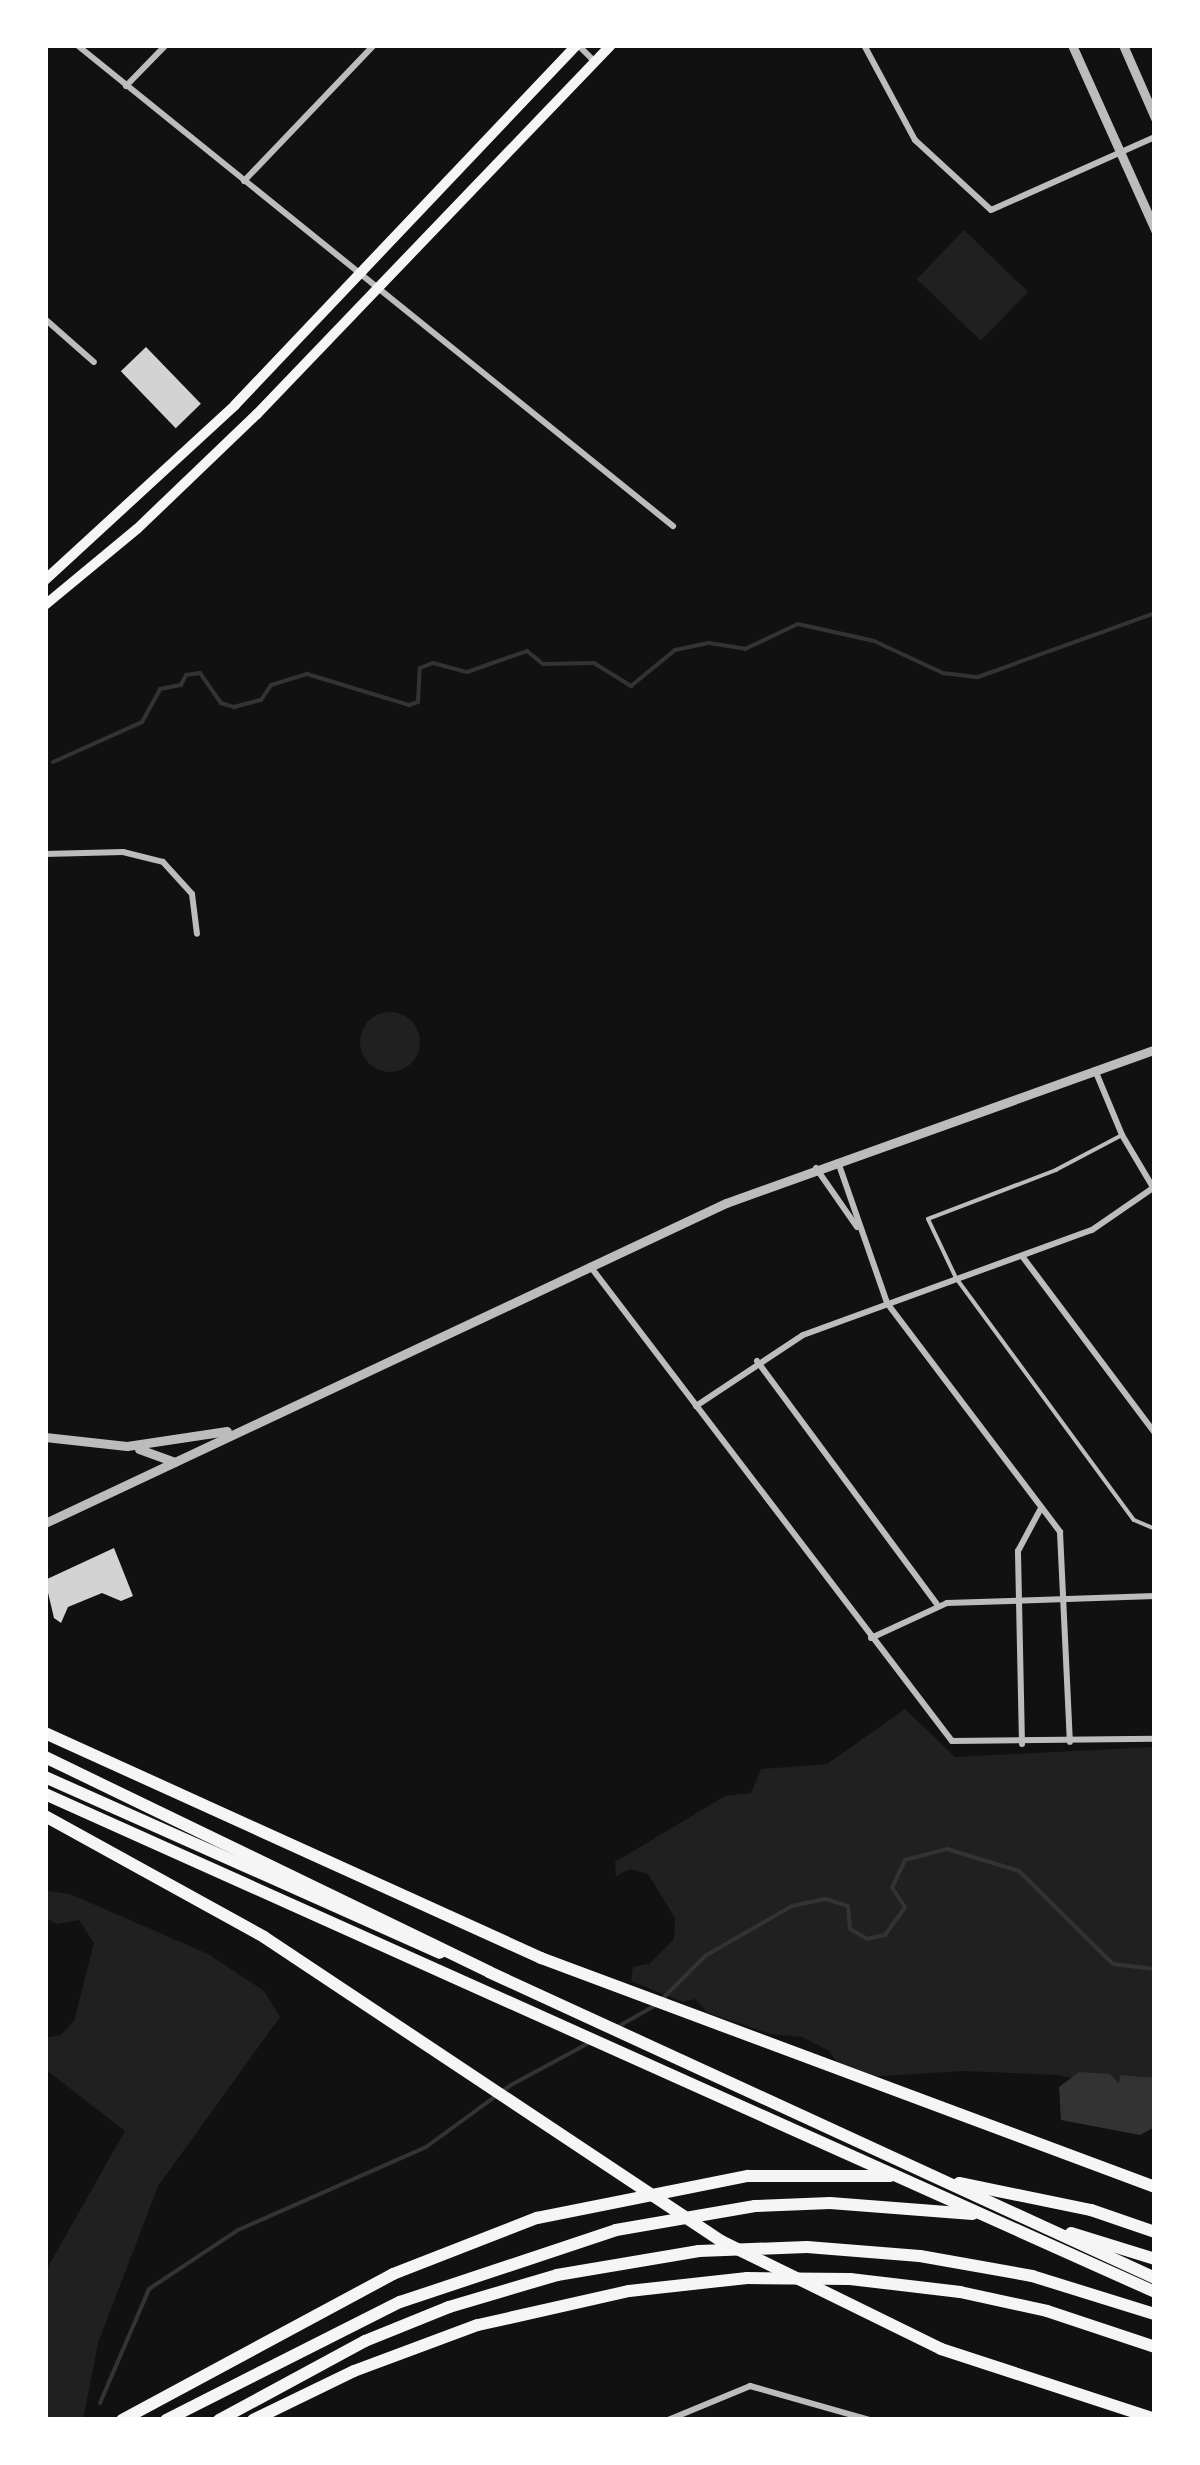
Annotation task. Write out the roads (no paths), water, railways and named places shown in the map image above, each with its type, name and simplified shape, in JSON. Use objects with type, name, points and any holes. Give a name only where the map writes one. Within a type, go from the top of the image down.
[{"type":"highway","points":[[45,1733],[610,1986],[1155,2187]]},
{"type":"highway","points":[[45,1757],[489,1972]]},
{"type":"highway","points":[[45,1778],[489,1972],[1155,2278]]},
{"type":"highway","points":[[45,1794],[1155,2292]]},
{"type":"highway","points":[[45,1816],[264,1936],[721,2240],[941,2349],[1155,2420]]},
{"type":"highway","points":[[122,2420],[320,2312],[458,2245],[607,2199],[682,2185],[822,2173],[918,2177],[1091,2210],[1155,2232]]},
{"type":"highway","points":[[166,2420],[400,2302],[470,2273],[689,2214],[830,2204],[918,2209],[1007,2218],[1155,2258]]},
{"type":"highway","points":[[218,2420],[352,2347],[449,2306],[568,2272],[699,2251],[807,2247],[931,2257],[1043,2279],[1155,2314]]},
{"type":"highway","points":[[253,2420],[354,2371],[478,2325],[629,2291],[747,2278],[850,2278],[960,2292],[1047,2311],[1155,2347]]},
{"type":"main road","points":[[45,580],[199,440],[578,45]]},
{"type":"main road","points":[[45,605],[137,529],[378,290],[611,45]]},
{"type":"street","points":[[77,45],[673,526]]},
{"type":"street","points":[[126,86],[166,45]]},
{"type":"street","points":[[244,181],[374,45]]},
{"type":"street","points":[[578,45],[594,62]]},
{"type":"street","points":[[864,45],[916,140],[992,210],[1155,137]]},
{"type":"street","points":[[1072,45],[1155,230]]},
{"type":"street","points":[[1123,45],[1155,118]]},
{"type":"street","points":[[45,319],[94,362]]},
{"type":"street","points":[[45,854],[123,852],[163,862],[192,894],[198,934]]},
{"type":"street","points":[[45,1523],[590,1266],[816,1168],[1155,1049]]},
{"type":"street","points":[[696,1406],[757,1360],[886,1302],[1100,1226],[1154,1189],[1122,1136],[1094,1070]]},
{"type":"street","points":[[838,1161],[886,1302],[1060,1532],[1070,1742]]},
{"type":"street","points":[[816,1168],[863,1236]]},
{"type":"street","points":[[1022,1256],[1155,1433]]},
{"type":"street","points":[[590,1266],[946,1736],[965,1746],[1155,1739]]},
{"type":"street","points":[[757,1360],[936,1604]]},
{"type":"street","points":[[127,1446],[244,1427]]},
{"type":"street","points":[[45,1437],[127,1446],[175,1462]]},
{"type":"street","points":[[1022,1744],[1018,1551],[1040,1510]]},
{"type":"street","points":[[871,1638],[936,1604],[1155,1596]]},
{"type":"street","points":[[668,2420],[750,2386],[870,2420]]},
{"type":"lane","points":[[1122,1136],[1056,1170],[928,1219],[956,1278],[1134,1520],[1155,1529]]},
{"type":"waterway","points":[[53,762],[142,722],[160,689],[181,685],[186,675],[200,673],[221,703],[234,707],[261,700],[271,685],[307,674],[409,705],[418,702],[420,668],[433,663],[467,672],[527,651],[543,664],[594,663],[631,686],[675,650],[709,643],[745,649],[798,624],[874,641],[943,673],[978,677],[1155,613]]},
{"type":"waterway","points":[[661,2000],[705,1956],[792,1906],[826,1899],[848,1906],[850,1929],[867,1939],[885,1935],[905,1907],[892,1888],[905,1860],[947,1849],[1019,1871],[1113,1964],[1155,1969]]},
{"type":"waterway","points":[[619,2026],[654,2006]]},
{"type":"waterway","points":[[100,2403],[149,2289],[238,2230],[426,2147],[511,2085],[589,2043]]}]
